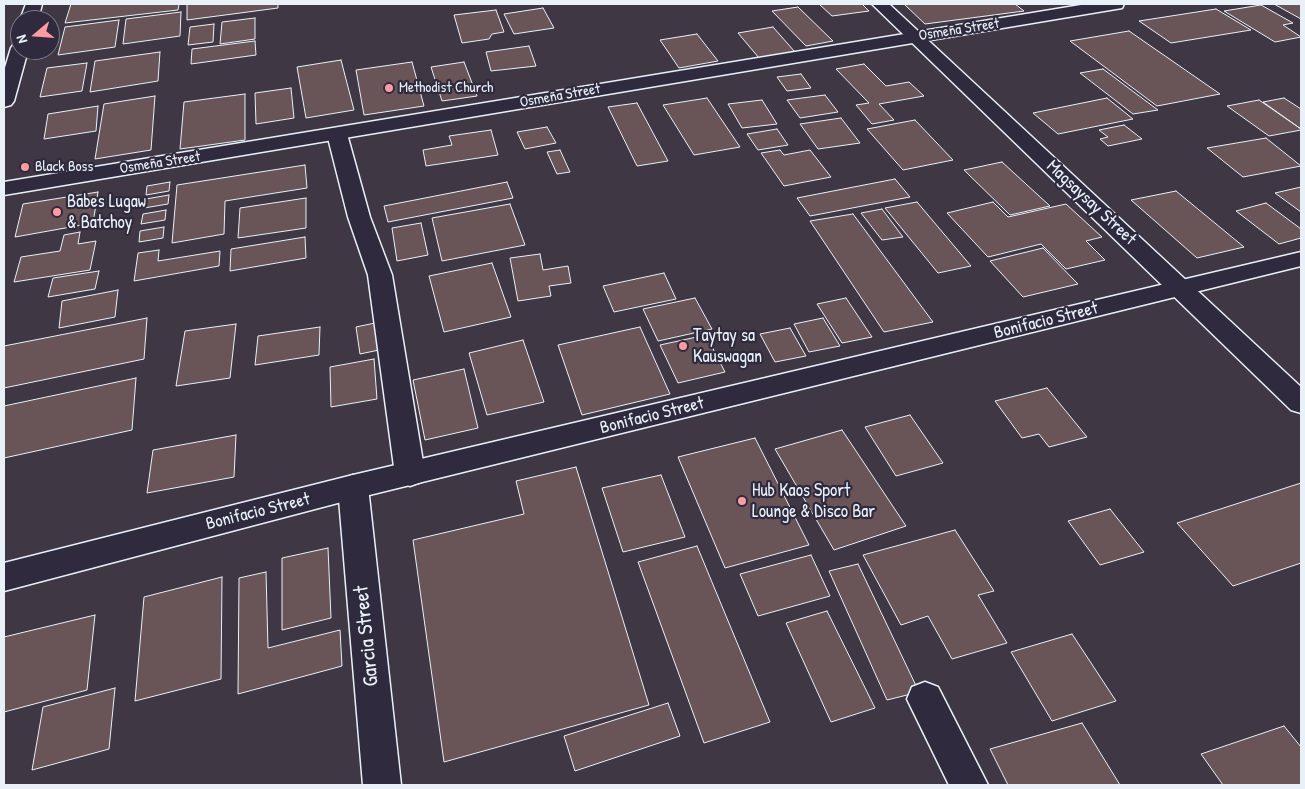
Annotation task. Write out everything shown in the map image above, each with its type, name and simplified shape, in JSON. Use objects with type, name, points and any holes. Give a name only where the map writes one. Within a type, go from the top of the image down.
[{"type":"street","name":"Magsaysay Street","points":[[880,4],[1182,288],[1301,403]]},
{"type":"street","name":"Osmeña Street","points":[[4,189],[1116,4]]},
{"type":"street","points":[[4,101],[16,60]]},
{"type":"street","points":[[338,134],[357,210],[380,275],[410,474]]},
{"type":"street","name":"Bonifacio Street","points":[[4,577],[353,487],[1301,259]]},
{"type":"street","name":"Garcia Street","points":[[353,487],[382,785]]},
{"type":"street","points":[[925,699],[969,785]]},
{"type":"building","points":[[71,4],[179,4],[178,10],[65,23]]},
{"type":"building","points":[[187,4],[278,4],[278,8],[187,20]]},
{"type":"building","points":[[819,4],[862,4],[869,11],[832,16]]},
{"type":"building","points":[[904,4],[1015,4],[1024,11],[925,24]]},
{"type":"building","points":[[1274,4],[1301,4],[1301,19]]},
{"type":"building","points":[[1261,5],[1293,23],[1283,25],[1301,37],[1275,42],[1224,11]]},
{"type":"building","points":[[798,7],[833,41],[806,46],[772,11]]},
{"type":"building","points":[[543,8],[554,28],[514,34],[504,14]]},
{"type":"building","points":[[1216,9],[1251,30],[1171,43],[1139,21]]},
{"type":"building","points":[[496,10],[504,32],[492,34],[489,39],[462,43],[454,15]]},
{"type":"building","points":[[181,12],[180,36],[123,44],[126,19]]},
{"type":"building","points":[[255,18],[255,39],[220,44],[222,22]]},
{"type":"building","points":[[119,20],[115,47],[60,55],[65,27]]},
{"type":"building","points":[[214,24],[213,42],[188,45],[190,27]]},
{"type":"building","points":[[773,27],[795,52],[759,58],[738,33]]},
{"type":"building","points":[[1129,31],[1220,94],[1157,106],[1070,41]]},
{"type":"building","points":[[697,34],[718,61],[679,68],[660,40]]},
{"type":"building","points":[[255,41],[256,55],[191,64],[192,49]]},
{"type":"building","points":[[529,46],[536,66],[491,71],[486,52]]},
{"type":"building","points":[[160,52],[158,81],[90,92],[95,61]]},
{"type":"building","points":[[341,60],[354,110],[306,118],[297,67]]},
{"type":"building","name":"Methodist Church","points":[[412,62],[424,106],[364,115],[356,70]]},
{"type":"building","points":[[464,62],[477,96],[442,101],[431,67]]},
{"type":"building","points":[[87,63],[82,91],[40,97],[47,68]]},
{"type":"building","points":[[864,64],[886,86],[909,82],[924,96],[879,104],[894,120],[872,124],[856,105],[869,103],[836,69]]},
{"type":"building","points":[[1103,69],[1158,110],[1133,114],[1080,73]]},
{"type":"building","points":[[801,74],[811,88],[787,91],[777,77]]},
{"type":"building","points":[[291,88],[294,118],[256,124],[255,93]]},
{"type":"building","points":[[245,94],[245,140],[180,149],[184,102]]},
{"type":"building","points":[[825,95],[838,112],[800,118],[787,100]]},
{"type":"building","points":[[155,96],[151,150],[95,159],[104,104]]},
{"type":"building","points":[[707,98],[740,147],[694,155],[663,105]]},
{"type":"building","points":[[1107,98],[1133,119],[1058,134],[1033,113]]},
{"type":"building","points":[[1284,98],[1301,109],[1301,129],[1263,102]]},
{"type":"building","points":[[762,100],[777,124],[742,128],[728,104]]},
{"type":"building","points":[[1259,100],[1301,130],[1269,136],[1227,106]]},
{"type":"building","points":[[637,103],[668,161],[637,166],[608,107]]},
{"type":"building","points":[[98,106],[96,131],[44,139],[48,114]]},
{"type":"building","points":[[841,118],[860,143],[818,149],[800,124]]},
{"type":"building","points":[[915,120],[953,160],[903,170],[867,129]]},
{"type":"building","points":[[1124,125],[1142,139],[1108,146],[1100,139],[1108,137],[1099,130]]},
{"type":"building","points":[[547,127],[556,143],[525,149],[517,132]]},
{"type":"building","points":[[777,129],[788,145],[758,150],[747,134]]},
{"type":"building","points":[[491,130],[498,155],[426,166],[423,150],[452,145],[449,136]]},
{"type":"building","points":[[1266,138],[1301,166],[1243,177],[1207,148]]},
{"type":"building","points":[[560,150],[570,172],[557,174],[547,152]]},
{"type":"building","points":[[780,150],[784,155],[810,150],[831,177],[784,186],[761,153]]},
{"type":"building","points":[[1002,162],[1050,206],[1010,215],[964,170]]},
{"type":"building","points":[[305,165],[307,188],[225,201],[224,234],[172,243],[177,185]]},
{"type":"building","points":[[895,179],[910,197],[810,216],[797,198]]},
{"type":"building","points":[[170,182],[169,191],[146,195],[147,186]]},
{"type":"building","points":[[507,182],[513,198],[388,222],[384,206]]},
{"type":"building","points":[[1301,187],[1301,212],[1275,193]]},
{"type":"building","points":[[1176,191],[1244,247],[1197,258],[1131,200]]},
{"type":"building","points":[[98,192],[93,223],[15,237],[23,204]]},
{"type":"building","points":[[169,195],[168,204],[144,208],[146,199]]},
{"type":"building","points":[[306,198],[306,228],[238,238],[240,208]]},
{"type":"building","points":[[917,202],[971,266],[938,273],[885,208]]},
{"type":"building","points":[[993,202],[1008,217],[1066,204],[1102,237],[1086,241],[1105,260],[1066,269],[1041,244],[988,257],[947,213]]},
{"type":"building","points":[[1266,203],[1301,229],[1301,238],[1279,244],[1236,211]]},
{"type":"building","points":[[510,204],[525,245],[442,261],[432,218]]},
{"type":"building","points":[[882,209],[903,237],[882,240],[861,213]]},
{"type":"building","points":[[166,210],[165,220],[141,224],[143,214]]},
{"type":"building","points":[[853,214],[933,322],[884,332],[810,221]]},
{"type":"building","points":[[421,223],[428,255],[397,261],[392,228]]},
{"type":"building","points":[[164,227],[163,238],[139,242],[140,231]]},
{"type":"building","points":[[80,232],[78,244],[96,241],[90,270],[14,282],[21,257],[60,251],[64,235]]},
{"type":"building","points":[[305,237],[306,258],[230,271],[231,249]]},
{"type":"building","points":[[1043,248],[1078,284],[1023,297],[990,261]]},
{"type":"building","points":[[159,250],[158,261],[220,251],[219,266],[134,281],[138,253]]},
{"type":"building","points":[[540,254],[543,270],[568,266],[571,283],[549,286],[551,296],[518,301],[510,258]]},
{"type":"building","points":[[492,263],[511,317],[444,332],[429,276]]},
{"type":"building","points":[[99,271],[95,289],[48,297],[53,278]]},
{"type":"building","points":[[664,273],[676,299],[614,312],[603,286]]},
{"type":"building","points":[[118,290],[115,317],[59,328],[62,301]]},
{"type":"building","points":[[695,298],[712,329],[658,341],[643,309]]},
{"type":"building","points":[[846,298],[872,337],[842,343],[817,304]]},
{"type":"building","points":[[147,318],[144,359],[4,388],[4,346]]},
{"type":"building","points":[[823,318],[840,346],[809,352],[794,324]]},
{"type":"building","points":[[375,323],[379,350],[360,354],[356,327]]},
{"type":"building","points":[[236,324],[230,378],[176,386],[185,331]]},
{"type":"building","points":[[320,327],[319,355],[255,365],[258,336]]},
{"type":"building","points":[[640,327],[670,394],[582,415],[558,345]]},
{"type":"building","points":[[790,328],[806,356],[775,362],[760,334]]},
{"type":"building","points":[[706,335],[725,372],[678,383],[660,345]]},
{"type":"building","points":[[523,340],[544,402],[487,415],[469,353]]},
{"type":"building","points":[[374,359],[377,399],[331,407],[330,367]]},
{"type":"building","points":[[464,369],[478,428],[425,440],[413,380]]},
{"type":"building","points":[[136,378],[132,430],[4,458],[4,406]]},
{"type":"building","points":[[1047,388],[1087,437],[1049,447],[1039,434],[1022,438],[995,401]]},
{"type":"building","points":[[910,415],[943,463],[896,476],[865,427]]},
{"type":"building","points":[[842,430],[906,526],[834,550],[775,449]]},
{"type":"building","points":[[236,435],[234,477],[147,493],[153,450]]},
{"type":"building","name":"Hub Kaos Sport Lounge & Disco Bar","points":[[755,438],[809,545],[725,568],[678,457]]},
{"type":"building","points":[[576,467],[649,705],[444,762],[413,540],[524,514],[516,481]]},
{"type":"building","points":[[661,475],[685,537],[623,552],[602,488]]},
{"type":"building","points":[[1301,483],[1301,563],[1233,586],[1177,523]]},
{"type":"building","points":[[1110,509],[1144,552],[1100,565],[1068,521]]},
{"type":"building","points":[[955,530],[994,591],[978,595],[1007,643],[952,659],[928,616],[901,625],[863,555]]},
{"type":"building","points":[[697,546],[770,722],[704,743],[638,562]]},
{"type":"building","points":[[328,548],[331,618],[282,630],[282,558]]},
{"type":"building","points":[[811,555],[830,596],[758,616],[740,574]]},
{"type":"building","points":[[858,564],[919,692],[887,700],[829,571]]},
{"type":"building","points":[[266,572],[268,648],[340,630],[342,666],[238,694],[239,578]]},
{"type":"building","points":[[222,577],[221,679],[135,701],[144,597]]},
{"type":"building","points":[[827,611],[875,708],[831,722],[786,623]]},
{"type":"building","points":[[95,615],[87,690],[4,712],[4,637]]},
{"type":"building","points":[[1072,634],[1116,701],[1052,721],[1011,652]]},
{"type":"building","points":[[115,688],[109,749],[32,770],[43,707]]},
{"type":"building","points":[[668,703],[680,736],[575,771],[564,736]]},
{"type":"building","points":[[1082,723],[1120,785],[1008,785],[990,749]]},
{"type":"building","points":[[1284,726],[1301,747],[1301,785],[1223,785],[1201,754]]},
{"type":"place","name":"Methodist Church","points":[[389,88]]},
{"type":"place","name":"Black Boss","points":[[25,167]]},
{"type":"place","name":"Babes Lugaw & Batchoy","points":[[57,212]]},
{"type":"place","name":"Taytay sa Kauswagan","points":[[683,346]]},
{"type":"place","name":"Hub Kaos Sport Lounge & Disco Bar","points":[[742,501]]}]
